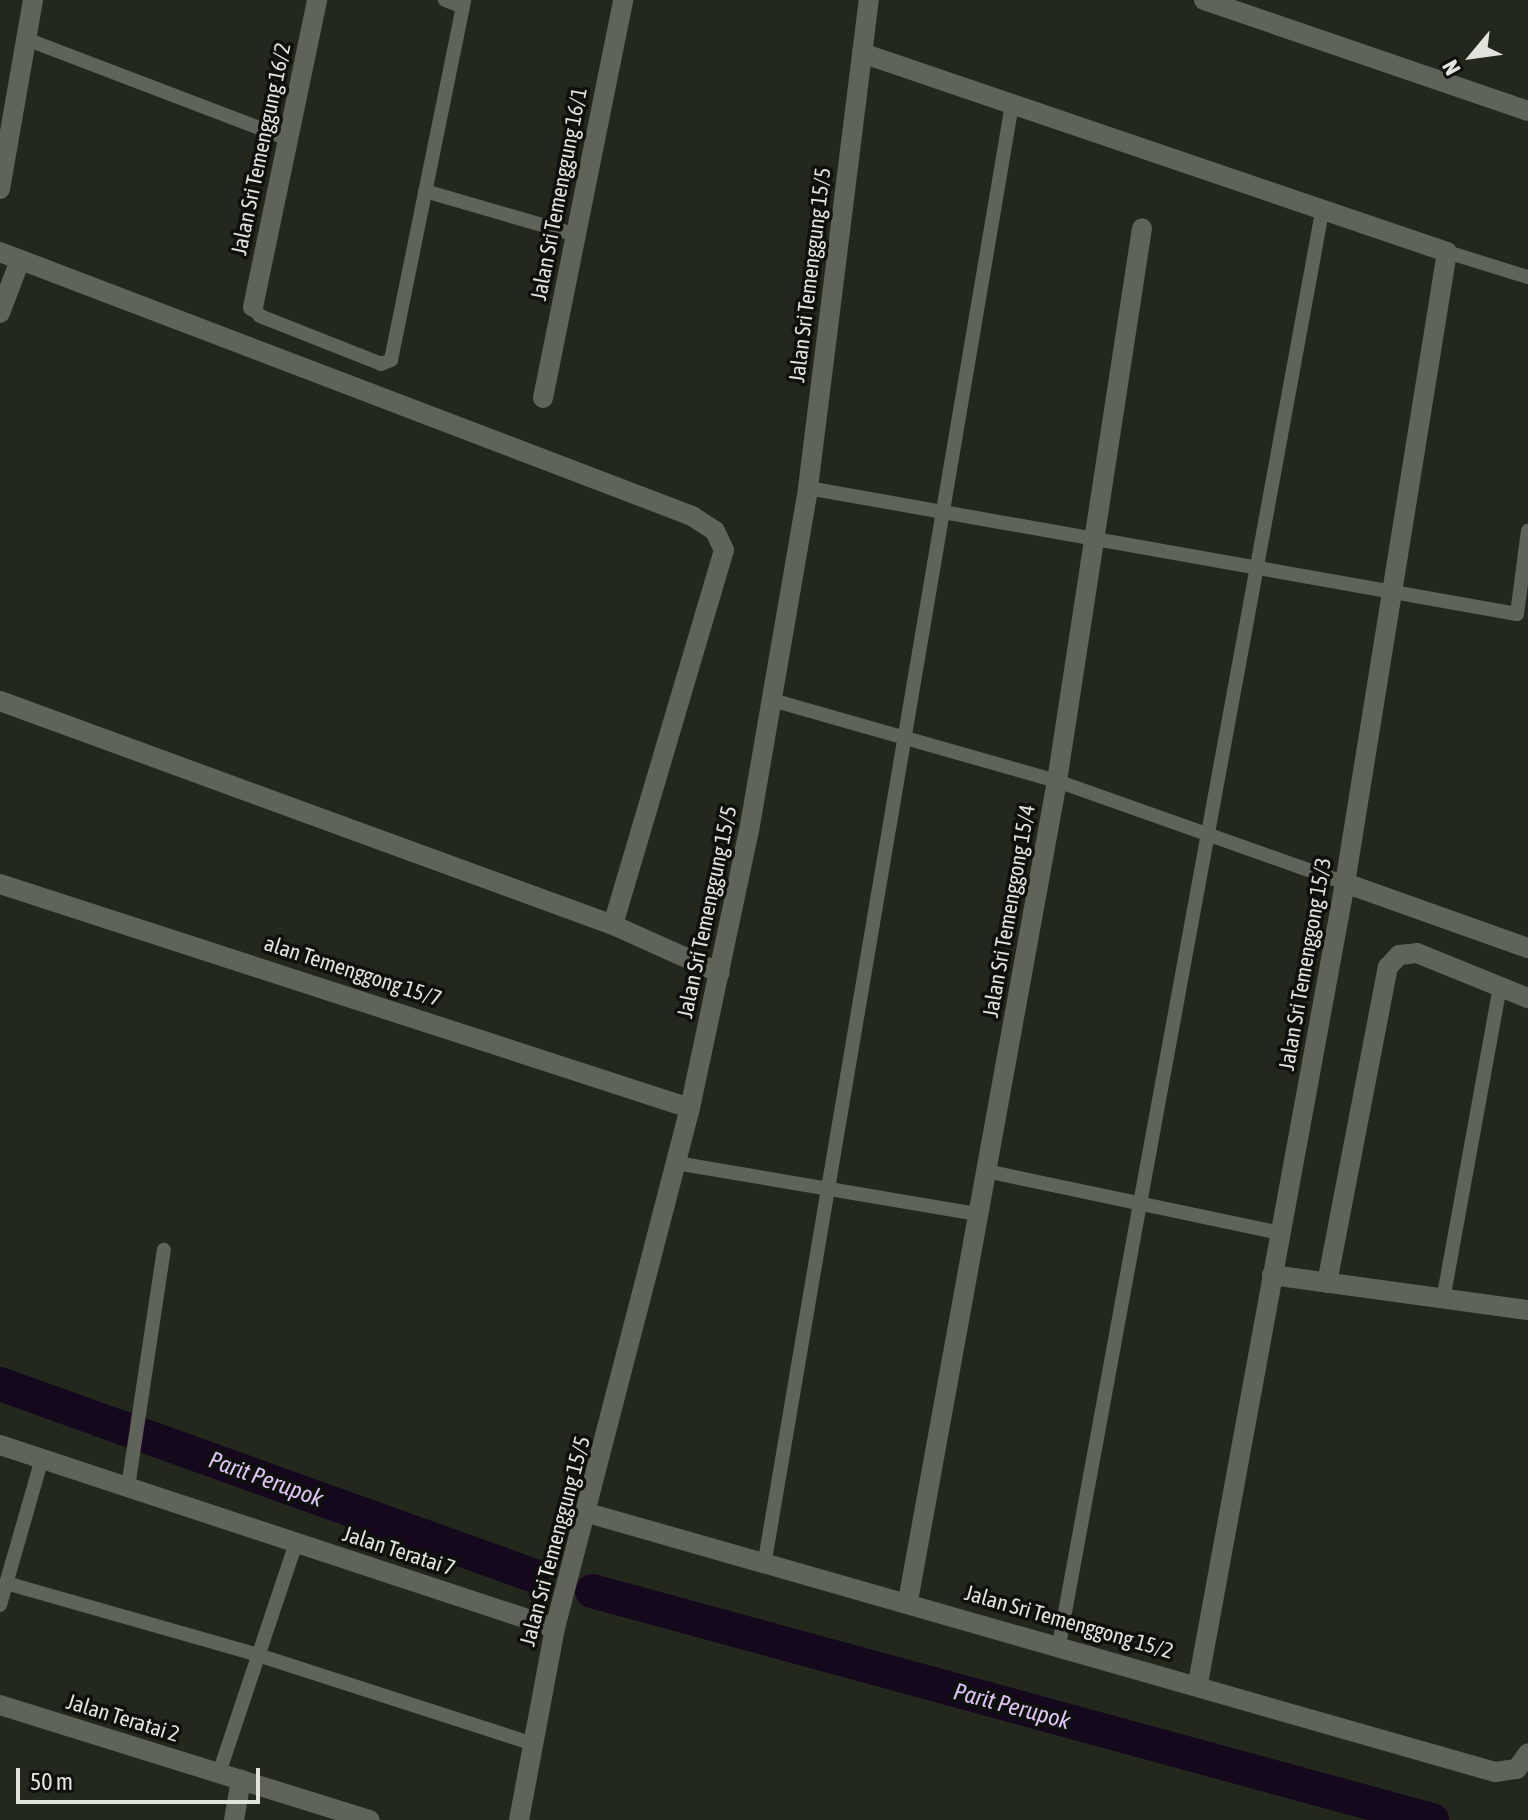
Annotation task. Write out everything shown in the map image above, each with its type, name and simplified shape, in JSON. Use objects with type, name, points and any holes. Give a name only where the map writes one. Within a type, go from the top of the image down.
[{"type":"street","points":[[0,189],[33,0]]},
{"type":"street","name":"Jalan Sri Temenggung 16/2","points":[[253,307],[317,0]]},
{"type":"street","name":"Jalan Sri Temenggung 16/1","points":[[543,398],[623,0]]},
{"type":"street","name":"Jalan Sri Temenggung 15/5","points":[[519,1820],[555,1628],[588,1513],[690,1108],[720,973],[772,700],[808,488],[869,0]]},
{"type":"street","points":[[1204,0],[1528,111]]},
{"type":"street","points":[[862,53],[1323,207],[1447,252]]},
{"type":"street","name":"Jalan Sri Temenggong 15/4","points":[[908,1601],[1057,781],[1142,228]]},
{"type":"street","points":[[0,252],[692,516],[715,531],[724,550],[613,925]]},
{"type":"street","name":"Jalan Sri Temenggong 15/3","points":[[1198,1683],[1345,883],[1447,252]]},
{"type":"street","points":[[0,313],[20,260]]},
{"type":"street","points":[[0,701],[613,925],[720,973]]},
{"type":"street","points":[[1345,883],[1528,948]]},
{"type":"street","name":"alan Temenggong 15/7","points":[[0,884],[690,1108]]},
{"type":"street","points":[[1327,1283],[1388,967],[1399,955],[1417,953],[1528,998]]},
{"type":"street","points":[[1272,1275],[1528,1310]]},
{"type":"street","name":"Jalan Teratai 7","points":[[0,1445],[555,1628]]},
{"type":"street","name":"Jalan Sri Temenggong 15/2","points":[[588,1513],[1198,1683],[1495,1772],[1517,1769],[1528,1753]]},
{"type":"street","name":"Jalan Teratai 2","points":[[0,1705],[369,1820]]},
{"type":"street","points":[[234,1820],[241,1780]]},
{"type":"lane","points":[[253,307],[260,316],[381,364],[391,360],[464,3],[445,0]]},
{"type":"lane","points":[[26,39],[288,139]]},
{"type":"lane","points":[[765,1560],[1012,104]]},
{"type":"lane","points":[[425,191],[576,235]]},
{"type":"lane","points":[[1059,1645],[1323,207]]},
{"type":"lane","points":[[1447,252],[1528,277]]},
{"type":"lane","points":[[808,488],[1391,588],[1517,614],[1528,531]]},
{"type":"lane","points":[[772,700],[1057,781],[1345,883]]},
{"type":"lane","points":[[1443,1300],[1500,986]]},
{"type":"lane","points":[[676,1163],[978,1214]]},
{"type":"lane","points":[[986,1171],[1280,1233]]},
{"type":"lane","points":[[128,1487],[164,1250]]},
{"type":"lane","points":[[0,1605],[42,1459]]},
{"type":"lane","points":[[219,1773],[296,1543]]},
{"type":"lane","points":[[6,1583],[258,1655],[533,1744]]},
{"type":"waterway","name":"Parit Perupok","points":[[0,1384],[532,1575]]},
{"type":"waterway","name":"Parit Perupok","points":[[592,1591],[1432,1820]]}]
